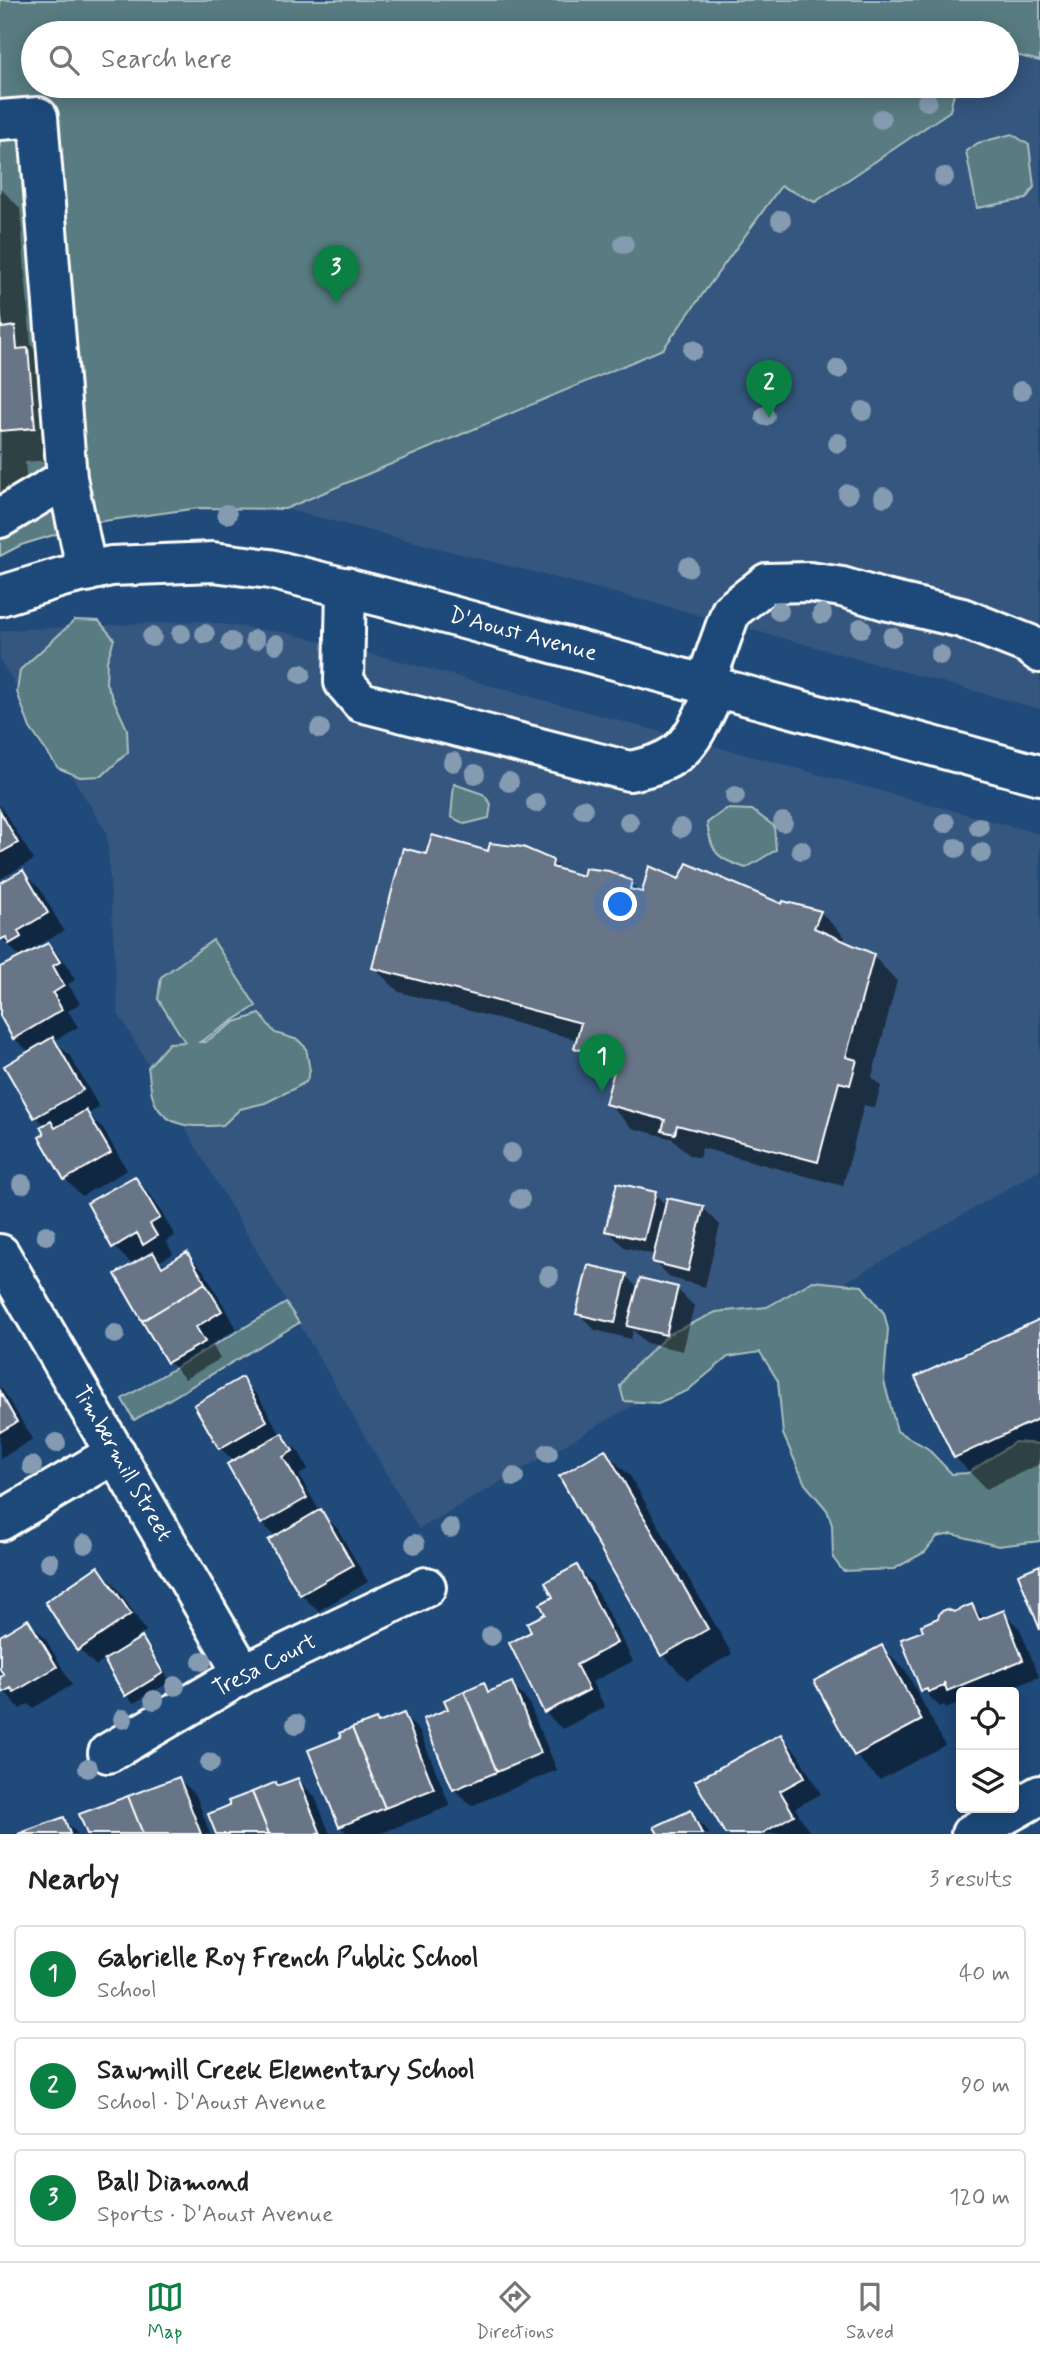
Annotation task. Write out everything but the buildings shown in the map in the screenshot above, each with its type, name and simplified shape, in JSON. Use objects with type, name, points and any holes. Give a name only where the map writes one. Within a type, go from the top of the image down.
[{"type":"street","points":[[0,120],[37,117],[66,478],[87,572]]},
{"type":"street","points":[[0,518],[66,478]]},
{"type":"street","name":"D'Aoust Avenue","points":[[0,596],[111,566],[213,562],[270,569],[346,587],[1040,775]]},
{"type":"street","points":[[346,587],[344,682],[361,702],[629,771],[655,766],[675,756],[693,735],[711,686],[731,611],[768,583],[810,582],[842,587],[962,618],[1028,644],[1040,653]]},
{"type":"street","name":"Timbermill Street","points":[[0,1254],[243,1675]]},
{"type":"street","points":[[0,1521],[116,1453]]},
{"type":"street","name":"Tresa Court","points":[[108,1753],[243,1675],[426,1587]]},
{"type":"street","points":[[971,1834],[1040,1795]]},
{"type":"shaded area","points":[[1019,56],[1040,61],[1040,709],[673,608],[285,509],[663,349],[845,98],[1019,98]]},
{"type":"shaded area","points":[[198,621],[288,633],[388,658],[1040,834],[1040,1170],[419,1529],[118,1013],[107,833],[0,660],[0,632],[6,630]]},
{"type":"green space","points":[[0,0],[1040,0],[1040,61],[1019,56],[1019,21],[21,21],[21,98],[953,98],[950,111],[815,202],[781,186],[663,349],[285,509],[199,508],[96,522],[21,545],[0,556]]},
{"type":"green space","points":[[1012,134],[1029,145],[1034,187],[1026,199],[977,208],[966,151],[978,143]]},
{"type":"green space","points":[[75,620],[99,621],[114,639],[107,661],[106,683],[127,729],[128,752],[102,776],[80,777],[58,768],[30,728],[17,692],[20,670]]},
{"type":"green space","points":[[454,784],[483,794],[491,804],[489,818],[465,824],[451,817]]},
{"type":"green space","points":[[726,809],[752,810],[774,826],[776,850],[746,868],[722,858],[711,842],[707,823]]},
{"type":"green space","points":[[213,940],[256,1006],[200,1042],[205,1042],[235,1022],[260,1014],[275,1033],[298,1040],[306,1048],[310,1071],[306,1082],[265,1103],[240,1109],[223,1125],[184,1125],[167,1117],[154,1101],[148,1067],[169,1043],[185,1042],[158,999],[161,977]]},
{"type":"green space","points":[[813,1281],[862,1286],[884,1313],[888,1329],[884,1381],[897,1431],[927,1448],[952,1474],[968,1473],[1015,1442],[1040,1444],[1040,1541],[998,1546],[952,1534],[937,1537],[925,1552],[894,1569],[843,1571],[833,1558],[832,1525],[827,1510],[805,1484],[783,1434],[778,1381],[760,1352],[728,1357],[687,1391],[658,1403],[624,1401],[620,1386],[629,1372],[669,1334],[716,1312],[767,1307]]},
{"type":"green space","points":[[286,1303],[299,1323],[134,1420],[122,1399]]},
{"type":"place","name":"Ball Diamond","points":[[336,303]]},
{"type":"place","name":"Sawmill Creek Elementary School","points":[[769,418]]},
{"type":"place","name":"Gabrielle Roy French Public School","points":[[602,1092]]}]
